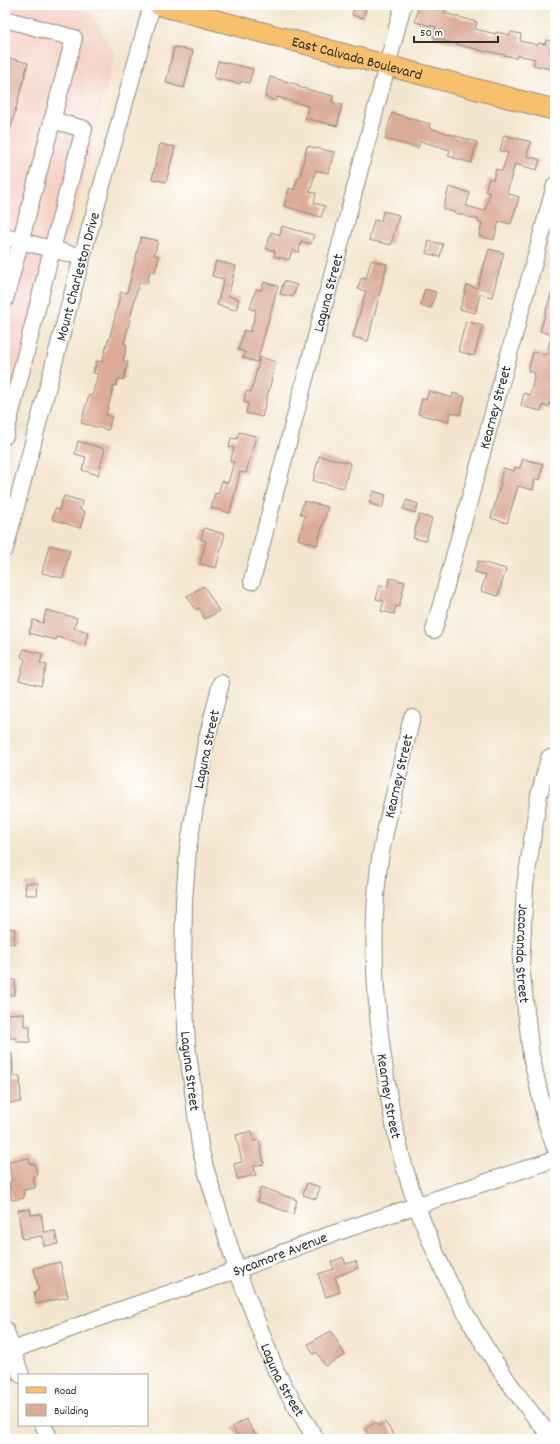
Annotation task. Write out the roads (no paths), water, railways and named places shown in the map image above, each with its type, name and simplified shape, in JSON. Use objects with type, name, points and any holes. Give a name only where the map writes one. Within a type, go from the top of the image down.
[{"type":"main road","name":"East Calvada Boulevard","points":[[159,5],[555,110]]},
{"type":"street","name":"Mount Charleston Drive","points":[[5,549],[82,257],[152,5]]},
{"type":"street","name":"Laguna Street","points":[[252,581],[403,5]]},
{"type":"street","points":[[5,19],[74,38],[5,300]]},
{"type":"street","points":[[5,436],[11,386],[52,249],[84,129],[52,120]]},
{"type":"street","name":"Kearney Street","points":[[434,630],[555,185]]},
{"type":"street","points":[[5,237],[82,257]]},
{"type":"street","name":"Laguna Street","points":[[221,682],[206,742],[188,849],[184,901],[183,972],[187,1044],[200,1146],[205,1167],[237,1270],[276,1371],[316,1439]]},
{"type":"street","name":"Kearney Street","points":[[412,717],[383,841],[378,875],[374,933],[376,992],[384,1066],[394,1129],[423,1224],[446,1276],[460,1303],[502,1372],[530,1412],[553,1439]]},
{"type":"street","name":"Jacaranda Street","points":[[549,758],[539,795],[525,886],[521,967],[531,1055],[546,1122],[555,1148]]},
{"type":"street","name":"Sycamore Avenue","points":[[9,1351],[123,1309],[237,1270],[329,1235],[555,1159]]},
{"type":"street","points":[[5,1329],[9,1351],[20,1374]]},
{"type":"street","points":[[44,1426],[50,1439]]}]
